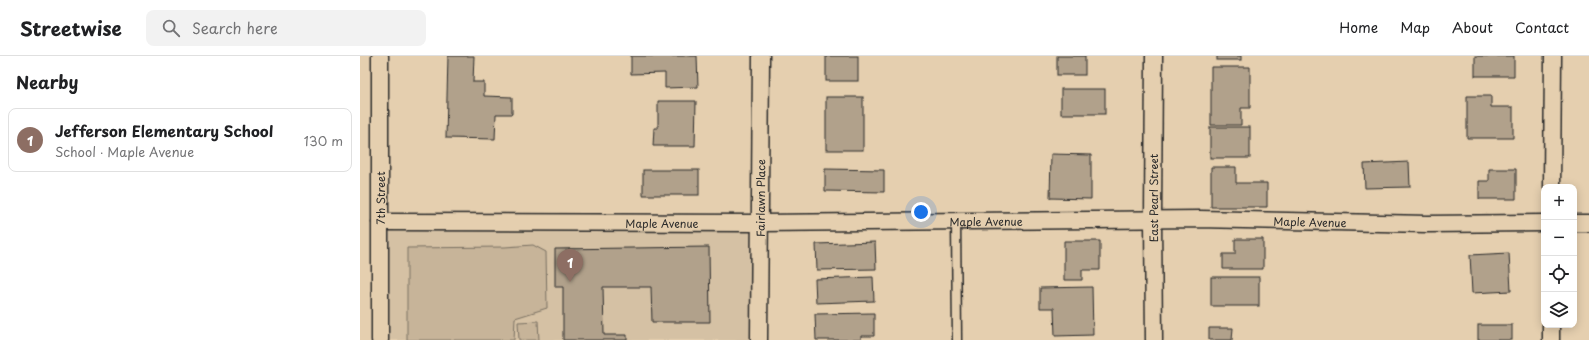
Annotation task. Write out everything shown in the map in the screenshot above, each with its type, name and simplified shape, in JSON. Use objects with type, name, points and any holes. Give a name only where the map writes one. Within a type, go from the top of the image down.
[{"type":"street","name":"7th Street","points":[[380,56],[380,340]]},
{"type":"street","name":"Fairlawn Place","points":[[759,340],[761,56]]},
{"type":"street","name":"East Pearl Street","points":[[1154,56],[1154,340]]},
{"type":"street","points":[[1552,184],[1553,56]]},
{"type":"street","name":"Maple Avenue","points":[[380,222],[760,223],[956,220],[1200,219],[1427,224],[1541,223]]},
{"type":"street","points":[[1577,223],[1589,223]]},
{"type":"street","points":[[1551,328],[1551,340]]},
{"type":"lane","points":[[956,220],[958,340]]},
{"type":"shaded area","points":[[380,222],[760,223],[759,340],[380,340]]},
{"type":"shaded area","points":[[533,245],[546,252],[547,308],[515,318],[514,340],[407,340],[407,248],[505,247]]},
{"type":"shaded area","points":[[538,321],[539,340],[519,340],[518,322]]},
{"type":"building","points":[[448,56],[474,56],[473,82],[484,82],[484,96],[512,97],[512,114],[496,114],[495,139],[446,138]]},
{"type":"building","points":[[631,56],[697,56],[698,87],[665,88],[665,73],[631,74]]},
{"type":"building","points":[[826,56],[858,56],[858,81],[826,81]]},
{"type":"building","points":[[1057,56],[1085,56],[1085,75],[1057,75]]},
{"type":"building","points":[[1217,56],[1241,56],[1241,60],[1217,60]]},
{"type":"building","points":[[1475,56],[1514,56],[1514,76],[1475,76]]},
{"type":"building","points":[[1211,67],[1250,67],[1250,108],[1241,108],[1241,125],[1211,125]]},
{"type":"building","points":[[1061,89],[1105,89],[1105,114],[1061,114]]},
{"type":"building","points":[[1467,96],[1491,96],[1491,107],[1513,107],[1513,138],[1467,138]]},
{"type":"building","points":[[826,97],[863,97],[863,150],[826,150]]},
{"type":"building","points":[[658,101],[696,101],[695,146],[653,146],[654,128],[658,128]]},
{"type":"building","points":[[1210,127],[1250,127],[1250,158],[1210,158]]},
{"type":"building","points":[[1051,154],[1091,155],[1091,199],[1050,198]]},
{"type":"building","points":[[1409,162],[1410,187],[1365,188],[1364,164]]},
{"type":"building","points":[[1211,167],[1236,167],[1236,183],[1267,183],[1267,207],[1211,207]]},
{"type":"building","points":[[825,169],[884,170],[884,192],[825,191]]},
{"type":"building","points":[[1489,169],[1516,169],[1516,199],[1479,199],[1479,181],[1489,181]]},
{"type":"building","points":[[643,170],[699,170],[699,195],[643,195]]},
{"type":"building","points":[[1235,239],[1263,239],[1263,269],[1223,269],[1223,254],[1235,254]]},
{"type":"building","points":[[1064,241],[1100,241],[1100,270],[1082,270],[1082,280],[1064,280]]},
{"type":"building","points":[[875,242],[876,269],[817,270],[816,244]]},
{"type":"building","points":[[709,247],[710,322],[652,322],[651,287],[603,287],[604,335],[627,335],[627,340],[563,340],[563,287],[555,287],[555,249]]},
{"type":"building","points":[[1509,253],[1511,291],[1472,293],[1470,255]]},
{"type":"building","points":[[873,277],[874,301],[816,303],[815,279]]},
{"type":"building","points":[[1211,277],[1259,277],[1259,306],[1211,306]]},
{"type":"building","points":[[1092,287],[1093,335],[1055,336],[1054,308],[1040,308],[1040,288]]},
{"type":"building","points":[[874,313],[874,336],[861,336],[861,340],[816,340],[815,314]]},
{"type":"building","points":[[1478,325],[1512,325],[1512,340],[1478,340]]},
{"type":"building","points":[[1209,328],[1233,328],[1232,340],[1209,340]]},
{"type":"place","name":"Jefferson Elementary School","points":[[570,282]]}]
